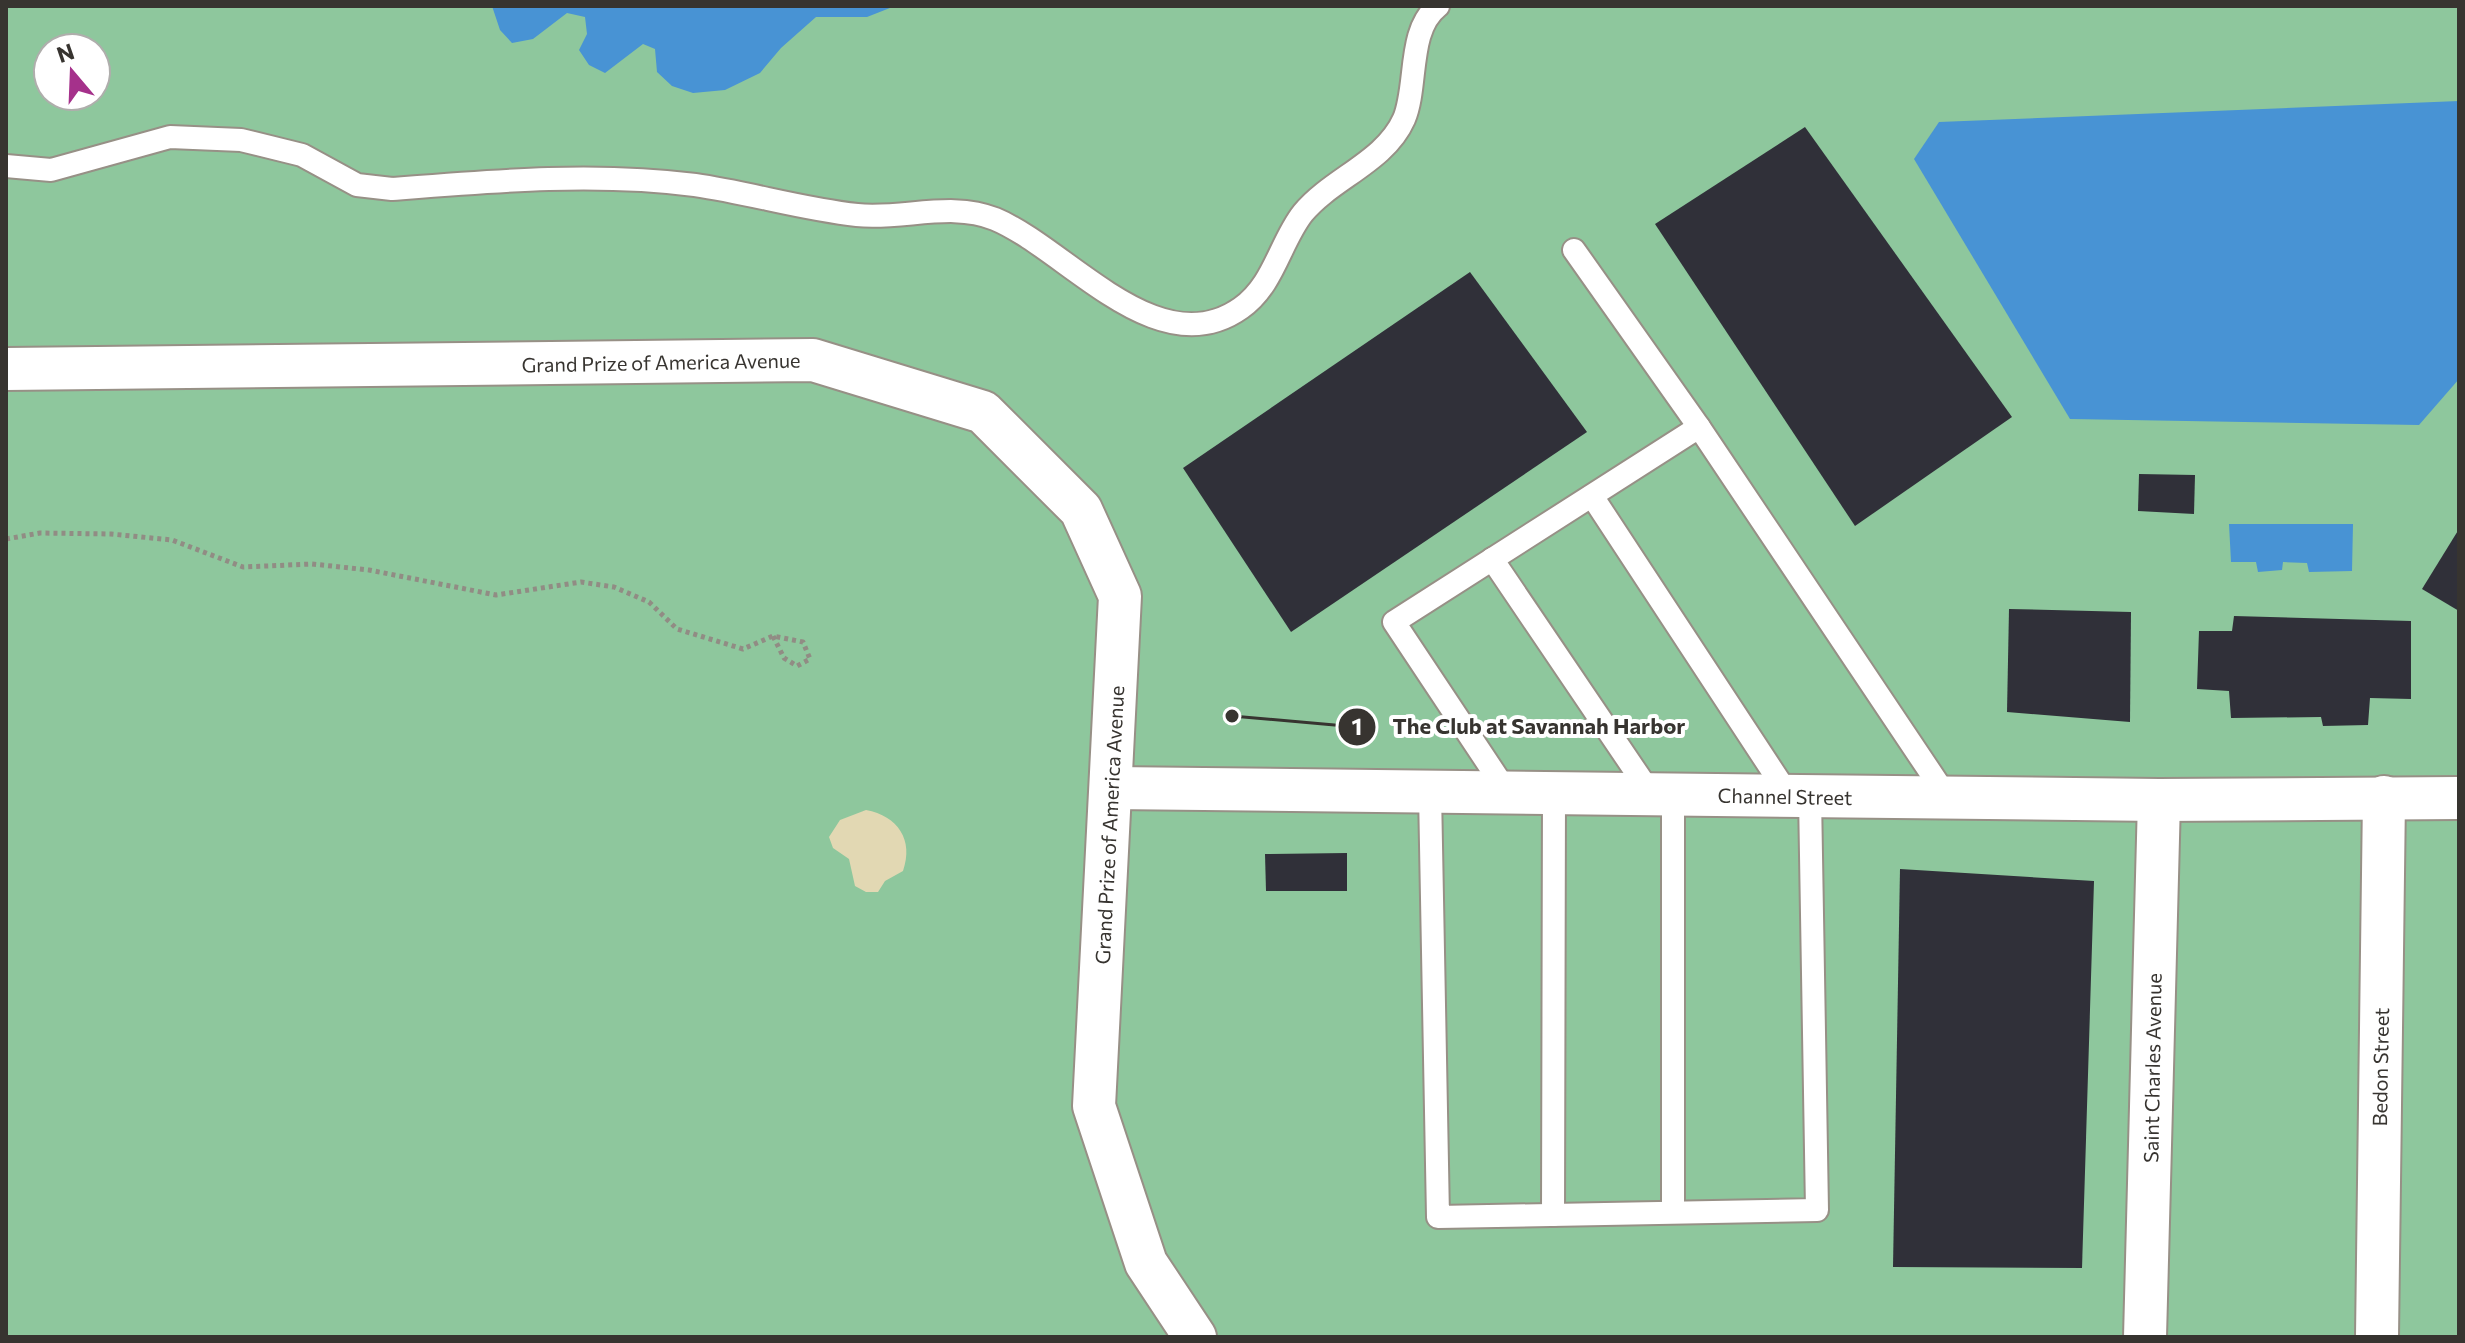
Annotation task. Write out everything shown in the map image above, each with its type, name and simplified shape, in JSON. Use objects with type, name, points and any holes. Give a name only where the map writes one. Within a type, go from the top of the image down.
[{"type":"street","name":"Grand Prize of America Avenue","points":[[6,369],[813,360],[983,412],[1081,510],[1120,596],[1094,1106],[1146,1263],[1195,1337]]},
{"type":"street","name":"Channel Street","points":[[1112,788],[2159,800],[2459,798]]},
{"type":"street","name":"Bedon Street","points":[[2377,1337],[2384,797]]},
{"type":"street","name":"Saint Charles Avenue","points":[[2145,1337],[2159,800]]},
{"type":"lane","points":[[6,166],[51,170],[170,137],[241,140],[302,155],[357,185],[392,189],[610,178],[694,185],[862,216],[960,211],[995,218],[1148,316],[1180,324],[1213,322],[1242,308],[1265,283],[1302,214],[1335,184],[1380,152],[1403,121],[1412,93],[1418,43],[1430,12],[1438,6]]},
{"type":"lane","points":[[1574,250],[1699,427],[1947,797]]},
{"type":"lane","points":[[1507,792],[1394,622],[1699,427]]},
{"type":"lane","points":[[1430,792],[1438,1217],[1817,1210],[1800,796],[1592,496]]},
{"type":"lane","points":[[1492,559],[1662,794],[1673,1212]]},
{"type":"lane","points":[[1553,1215],[1554,793]]},
{"type":"path","points":[[6,539],[54,533],[172,540],[243,567],[312,564],[496,595],[581,582],[614,587],[649,602],[677,629],[743,649],[773,636],[803,642],[810,659],[797,666],[784,658],[773,636]]},
{"type":"green space","points":[[6,6],[2459,6],[2459,1337],[6,1337]]},
{"type":"sand","points":[[866,810],[895,824],[905,840],[903,871],[885,881],[878,892],[866,892],[855,886],[849,859],[833,848],[829,837],[840,820]]},
{"type":"water","points":[[492,6],[895,6],[867,17],[816,17],[781,48],[760,73],[725,90],[693,93],[672,86],[657,72],[655,49],[643,44],[605,73],[589,65],[579,50],[587,34],[585,17],[567,13],[533,39],[512,43],[500,30]]},
{"type":"water","points":[[2459,101],[2459,379],[2419,425],[2070,419],[1914,159],[1939,122]]},
{"type":"water","points":[[2229,524],[2353,524],[2352,571],[2309,572],[2307,563],[2283,562],[2282,570],[2258,572],[2256,562],[2231,562]]},
{"type":"building","points":[[1805,127],[2012,417],[1855,526],[1655,224]]},
{"type":"building","points":[[1470,272],[1587,432],[1291,632],[1183,468]]},
{"type":"building","points":[[2139,474],[2195,475],[2194,514],[2138,511]]},
{"type":"building","points":[[2459,529],[2459,611],[2422,589]]},
{"type":"building","points":[[2009,609],[2131,612],[2130,722],[2007,712]]},
{"type":"building","points":[[2234,616],[2411,621],[2411,699],[2370,698],[2368,725],[2323,726],[2321,717],[2231,718],[2229,691],[2197,689],[2199,631],[2232,631]]},
{"type":"building","points":[[1347,853],[1347,891],[1266,891],[1265,854]]},
{"type":"building","points":[[1900,869],[2094,881],[2082,1268],[1893,1267]]},
{"type":"place","name":"The Club at Savannah Harbor","points":[[1232,716]]}]
